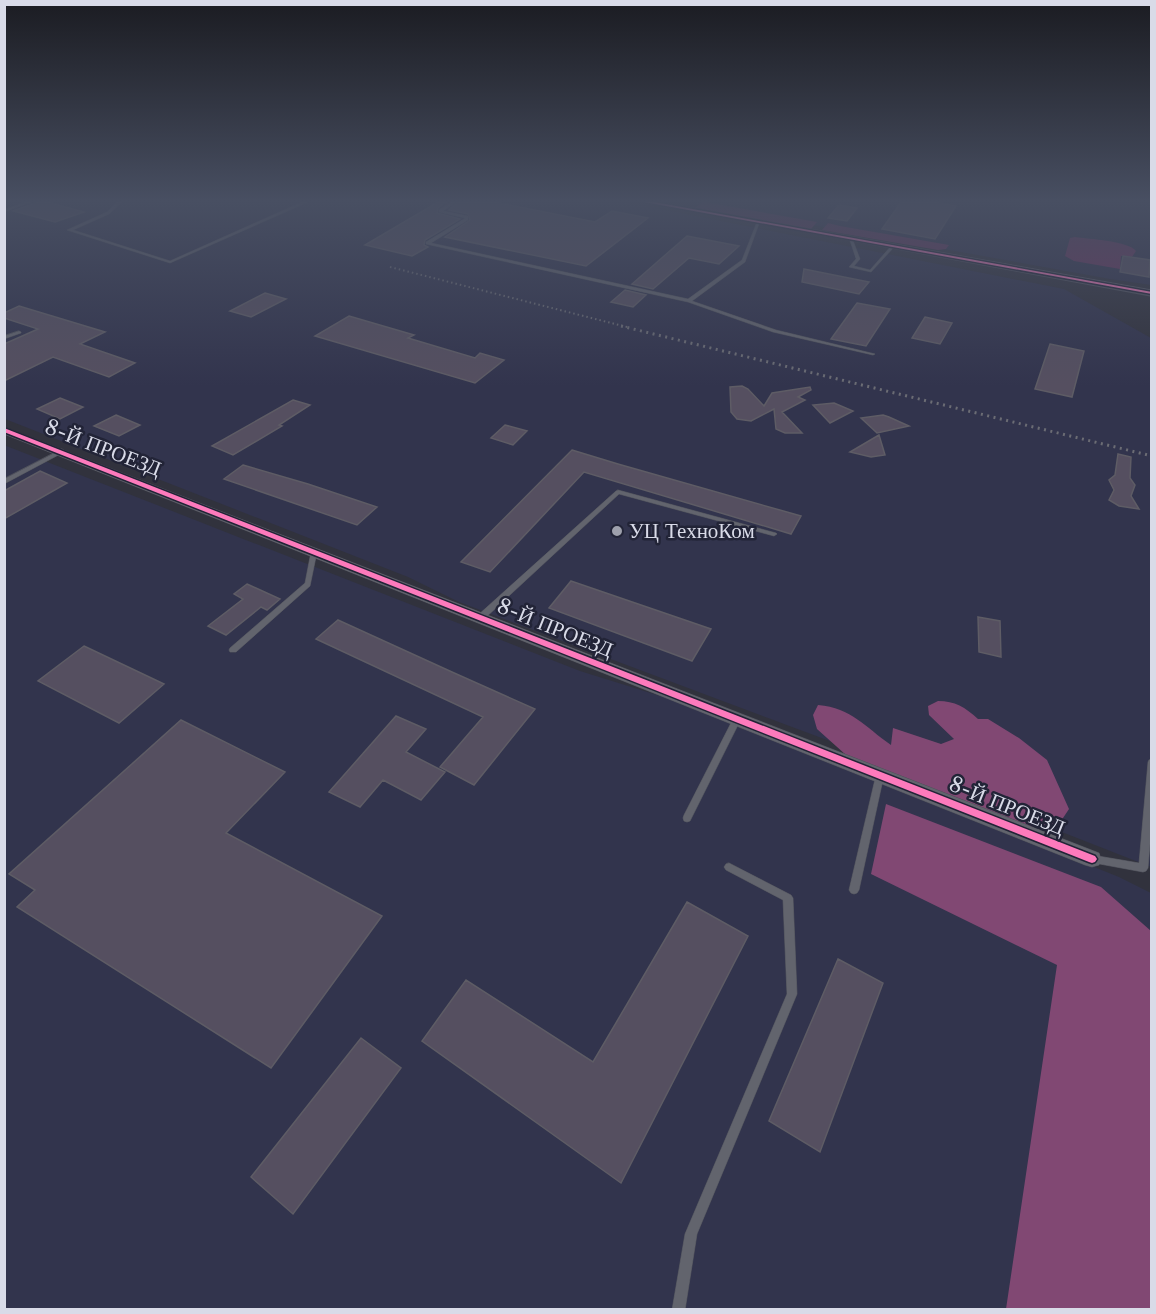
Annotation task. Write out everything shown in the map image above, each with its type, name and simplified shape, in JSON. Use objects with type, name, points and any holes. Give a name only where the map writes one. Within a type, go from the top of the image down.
[{"type":"street","points":[[988,263],[1152,293]]},
{"type":"street","name":"8-Й ПРОЕЗД","points":[[4,430],[1092,859]]},
{"type":"lane","points":[[519,263],[689,301],[775,331],[873,354]]},
{"type":"lane","points":[[689,301],[741,263]]},
{"type":"lane","points":[[854,263],[851,267],[870,271],[877,263]]},
{"type":"lane","points":[[4,338],[19,332]]},
{"type":"lane","points":[[4,482],[62,451]]},
{"type":"lane","points":[[480,618],[618,492],[774,534]]},
{"type":"lane","points":[[233,650],[308,584],[314,552]]},
{"type":"lane","points":[[687,818],[737,719]]},
{"type":"lane","points":[[1092,859],[1143,868],[1152,762]]},
{"type":"lane","points":[[854,890],[880,775]]},
{"type":"lane","points":[[678,1310],[691,1234],[792,994],[788,898],[729,867]]},
{"type":"shaded area","points":[[4,263],[934,263],[1064,289],[1151,338],[1151,867],[827,740],[459,602],[408,577],[5,419]]},
{"type":"shaded area","points":[[1023,263],[1151,263],[1151,285]]},
{"type":"shaded area","points":[[1087,263],[1120,263],[1120,269]]},
{"type":"shaded area","points":[[4,445],[580,671],[705,710],[1119,877],[1151,893],[1151,1309],[5,1309]]},
{"type":"shaded area","points":[[938,701],[960,706],[978,719],[988,719],[1019,738],[1047,760],[1069,809],[1059,824],[1028,827],[846,755],[817,729],[813,715],[818,705],[840,710],[858,719],[891,745],[893,728],[941,744],[954,739],[929,715],[928,706]]},
{"type":"shaded area","points":[[886,804],[1101,887],[1151,931],[1151,1309],[1006,1309],[1057,965],[871,874]]},
{"type":"building","points":[[656,263],[683,263],[653,289],[632,284]]},
{"type":"building","points":[[1122,263],[1150,263],[1149,277],[1120,272]]},
{"type":"building","points":[[804,269],[869,282],[859,294],[802,282]]},
{"type":"building","points":[[625,290],[646,295],[633,307],[611,302]]},
{"type":"building","points":[[265,293],[286,299],[251,317],[230,311]]},
{"type":"building","points":[[857,303],[890,309],[866,346],[831,339]]},
{"type":"building","points":[[19,306],[105,332],[80,344],[135,363],[109,377],[53,357],[4,381],[4,344],[38,329],[4,318],[4,313]]},
{"type":"building","points":[[349,316],[414,335],[408,338],[475,358],[480,353],[504,360],[475,383],[315,336]]},
{"type":"building","points":[[925,317],[952,323],[940,344],[912,338]]},
{"type":"building","points":[[1050,344],[1084,351],[1072,397],[1035,389]]},
{"type":"building","points":[[742,386],[748,389],[764,406],[772,393],[810,387],[811,390],[798,397],[805,400],[782,412],[802,433],[785,433],[776,429],[774,409],[751,421],[737,419],[731,412],[730,387]]},
{"type":"building","points":[[60,398],[83,407],[60,419],[37,409]]},
{"type":"building","points":[[293,400],[310,405],[279,425],[282,426],[233,455],[212,446]]},
{"type":"building","points":[[834,403],[853,411],[830,423],[813,405]]},
{"type":"building","points":[[116,415],[140,425],[119,436],[94,426]]},
{"type":"building","points":[[883,415],[909,426],[877,433],[861,418]]},
{"type":"building","points":[[505,425],[527,431],[513,445],[491,438]]},
{"type":"building","points":[[879,435],[885,455],[871,457],[850,452]]},
{"type":"building","points":[[572,450],[801,516],[791,534],[584,472],[490,572],[461,562]]},
{"type":"building","points":[[1118,454],[1131,457],[1130,478],[1135,485],[1131,496],[1139,509],[1119,506],[1109,500],[1114,490],[1109,480],[1115,475]]},
{"type":"building","points":[[243,465],[377,507],[357,525],[224,479]]},
{"type":"building","points":[[40,471],[67,483],[4,519],[4,491]]},
{"type":"building","points":[[571,581],[711,629],[692,661],[549,608]]},
{"type":"building","points":[[247,584],[280,599],[267,610],[261,607],[226,635],[208,626],[243,599],[234,594]]},
{"type":"building","points":[[978,617],[1000,621],[1001,657],[979,652]]},
{"type":"building","points":[[338,620],[535,709],[474,785],[440,767],[483,717],[316,639]]},
{"type":"building","points":[[84,646],[164,684],[119,723],[38,681]]},
{"type":"building","points":[[396,716],[426,729],[406,752],[445,772],[421,800],[383,780],[360,807],[329,792]]},
{"type":"building","points":[[181,720],[285,772],[226,833],[382,916],[271,1068],[17,907],[35,890],[9,874]]},
{"type":"building","points":[[687,902],[748,936],[621,1183],[422,1041],[466,980],[593,1062]]},
{"type":"building","points":[[838,959],[883,983],[820,1152],[769,1121]]},
{"type":"building","points":[[361,1038],[401,1068],[293,1214],[251,1177]]},
{"type":"railway","points":[[390,267],[627,327]]},
{"type":"railway","points":[[621,326],[1152,456]]},
{"type":"cycle path","points":[[987,263],[1152,293]]},
{"type":"cycle path","points":[[4,430],[1092,859]]},
{"type":"place","name":"УЦ ТехноКом","points":[[617,531]]}]
